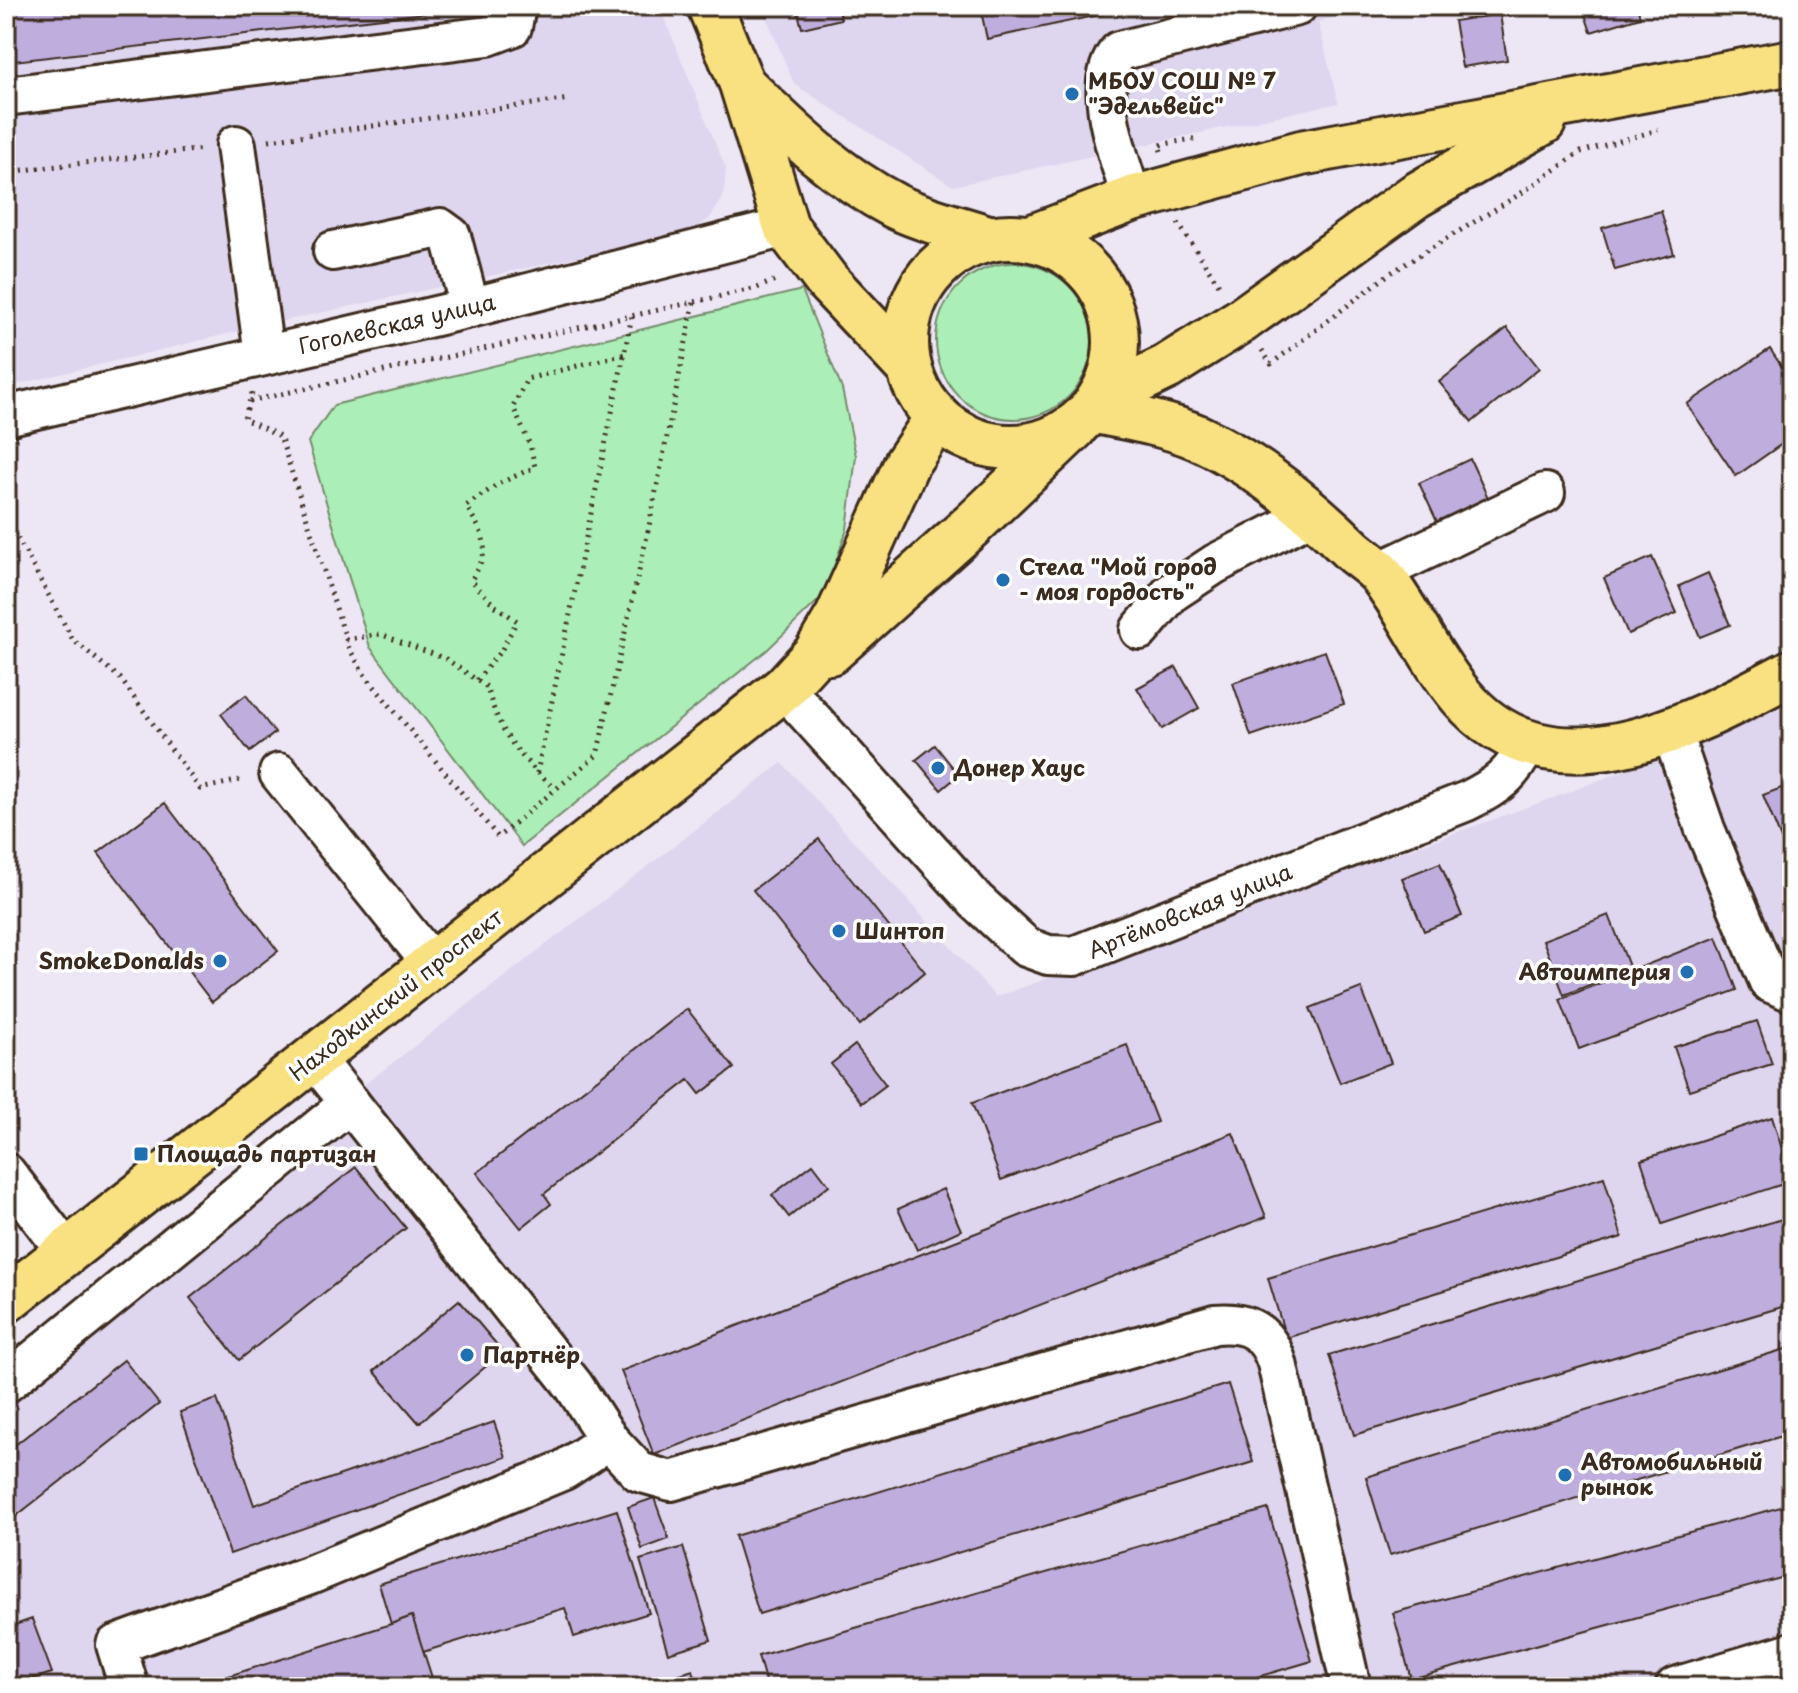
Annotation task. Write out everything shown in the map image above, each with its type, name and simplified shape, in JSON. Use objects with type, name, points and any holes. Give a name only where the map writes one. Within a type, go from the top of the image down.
[{"type":"main road","points":[[710,6],[742,84],[786,227],[814,263],[906,365],[922,402],[953,432],[990,447],[1034,446],[1217,336],[1415,196],[1476,158],[1548,120],[1625,94]]},
{"type":"main road","points":[[906,365],[905,324],[921,285],[949,255],[1132,199],[1301,153],[1792,62]]},
{"type":"main road","points":[[742,84],[822,161],[897,207],[1068,253],[1096,279],[1115,320],[1116,361],[1089,412],[972,525],[794,684],[784,688]]},
{"type":"main road","points":[[1089,412],[1197,437],[1242,462],[1314,513],[1379,572],[1462,697],[1503,732],[1527,744],[1580,752],[1671,730],[1699,721],[1792,672]]},
{"type":"main road","points":[[784,688],[816,653],[838,616],[907,463],[938,417]]},
{"type":"main road","name":"Находкинский проспект","points":[[6,1300],[784,688]]},
{"type":"street","points":[[6,96],[488,36],[512,27],[516,6]]},
{"type":"street","points":[[1132,199],[1117,150],[1104,83],[1109,62],[1119,51],[1297,6]]},
{"type":"street","points":[[236,145],[264,355]]},
{"type":"street","name":"Гоголевская улица","points":[[6,416],[470,308],[786,227]]},
{"type":"street","points":[[333,251],[440,228],[451,236],[470,308]]},
{"type":"street","points":[[1379,572],[1545,493]]},
{"type":"street","points":[[1140,630],[1171,593],[1215,564],[1314,513]]},
{"type":"street","name":"Артёмовская улица","points":[[784,688],[976,901],[1026,947],[1061,956],[1074,956],[1467,801],[1499,785],[1519,762],[1527,744]]},
{"type":"street","points":[[1671,730],[1705,829],[1769,982],[1792,992]]},
{"type":"street","points":[[279,773],[434,966]]},
{"type":"street","points":[[315,1059],[574,1386],[609,1440],[639,1472],[671,1481],[1215,1324],[1244,1324],[1267,1339],[1277,1363],[1351,1687]]},
{"type":"street","points":[[6,1383],[350,1103]]},
{"type":"street","points":[[6,1173],[67,1252]]},
{"type":"street","points":[[129,1687],[116,1645],[310,1575],[512,1492],[564,1470],[609,1440]]},
{"type":"street","points":[[1675,1687],[1792,1652]]},
{"type":"path","points":[[6,172],[236,145],[570,99]]},
{"type":"path","points":[[249,401],[757,288],[814,263]]},
{"type":"path","points":[[244,419],[280,436],[346,640],[364,674],[498,837],[597,755],[647,536],[694,302]]},
{"type":"path","points":[[537,773],[632,316]]},
{"type":"path","points":[[477,680],[502,649],[517,621],[494,605],[471,580],[485,560],[484,535],[466,506],[498,484],[535,467],[513,407],[527,379],[624,354]]},
{"type":"path","points":[[6,517],[73,640],[120,678],[200,789],[279,773]]},
{"type":"path","points":[[346,640],[380,634],[446,659],[487,687],[496,721],[537,773],[555,789]]},
{"type":"shaded area","points":[[6,6],[659,6],[726,169],[723,198],[709,219],[691,232],[260,326],[6,387]]},
{"type":"shaded area","name":"МБОУ СОШ № 7 \"Эдельвейс\"","points":[[762,6],[1365,6],[1318,22],[1338,103],[953,186],[794,84]]},
{"type":"shaded area","points":[[1792,704],[1792,1687],[6,1687],[6,1361],[782,763],[996,997],[1567,793]]},
{"type":"green space","points":[[1014,263],[1044,269],[1069,286],[1086,311],[1092,341],[1086,371],[1069,396],[1044,413],[1014,419],[984,413],[959,396],[942,371],[936,341],[942,311],[959,286],[984,269]]},
{"type":"green space","points":[[802,290],[842,389],[856,456],[847,529],[825,594],[767,650],[522,846],[370,647],[308,442],[334,405]]},
{"type":"building","points":[[6,6],[477,6],[477,7],[6,62]]},
{"type":"building","points":[[796,6],[838,6],[841,19],[802,28]]},
{"type":"building","points":[[980,6],[1140,6],[987,39]]},
{"type":"building","points":[[1582,6],[1637,6],[1640,17],[1591,32]]},
{"type":"building","points":[[1500,14],[1507,60],[1462,67],[1454,21]]},
{"type":"building","points":[[1661,211],[1674,254],[1615,270],[1602,228]]},
{"type":"building","points":[[1507,328],[1539,368],[1472,422],[1439,382]]},
{"type":"building","points":[[1770,349],[1792,382],[1792,437],[1736,476],[1687,404]]},
{"type":"building","points":[[1470,459],[1490,502],[1439,526],[1419,483]]},
{"type":"building","points":[[1652,557],[1677,613],[1628,634],[1604,578]]},
{"type":"building","points":[[1708,573],[1730,625],[1700,637],[1679,586]]},
{"type":"building","points":[[1325,651],[1344,704],[1251,736],[1233,683]]},
{"type":"building","points":[[1176,667],[1199,708],[1162,729],[1137,688]]},
{"type":"building","points":[[246,695],[275,733],[250,752],[221,714]]},
{"type":"building","name":"Донер Хаус","points":[[935,745],[959,775],[941,790],[916,760]]},
{"type":"building","points":[[1792,784],[1792,846],[1785,849],[1763,795]]},
{"type":"building","points":[[165,803],[278,951],[212,1002],[98,853]]},
{"type":"building","name":"Шинтоп","points":[[819,839],[925,972],[860,1025],[753,890]]},
{"type":"building","points":[[1440,863],[1462,916],[1424,931],[1402,878]]},
{"type":"building","points":[[1609,915],[1630,969],[1564,995],[1543,940]]},
{"type":"building","points":[[1717,937],[1737,990],[1579,1049],[1560,999]]},
{"type":"building","points":[[1361,988],[1391,1063],[1340,1083],[1310,1008]]},
{"type":"building","points":[[687,1009],[734,1068],[700,1094],[689,1080],[544,1194],[551,1204],[521,1228],[477,1173]]},
{"type":"building","points":[[1757,1021],[1772,1064],[1689,1090],[1674,1047]]},
{"type":"building","points":[[855,1045],[886,1085],[862,1103],[831,1064]]},
{"type":"building","points":[[1127,1045],[1157,1122],[1001,1180],[972,1103]]},
{"type":"building","points":[[1772,1117],[1792,1181],[1662,1224],[1641,1160]]},
{"type":"building","points":[[1233,1133],[1266,1217],[654,1455],[621,1371]]},
{"type":"building","points":[[813,1164],[829,1185],[789,1217],[772,1195]]},
{"type":"building","points":[[356,1167],[406,1228],[239,1360],[190,1298]]},
{"type":"building","points":[[1604,1177],[1622,1237],[1286,1338],[1268,1278]]},
{"type":"building","points":[[943,1189],[961,1230],[917,1250],[898,1209]]},
{"type":"building","points":[[1792,1216],[1792,1304],[1354,1435],[1329,1355]]},
{"type":"building","points":[[459,1300],[503,1352],[419,1423],[374,1371]]},
{"type":"building","points":[[1792,1347],[1792,1433],[1390,1555],[1366,1477]]},
{"type":"building","points":[[124,1360],[159,1404],[6,1524],[6,1452]]},
{"type":"building","points":[[1228,1384],[1253,1462],[759,1614],[735,1536]]},
{"type":"building","points":[[217,1399],[254,1505],[494,1422],[506,1457],[230,1554],[180,1412]]},
{"type":"building","points":[[654,1498],[669,1539],[642,1549],[628,1507]]},
{"type":"building","points":[[1792,1504],[1792,1575],[1411,1679],[1393,1613]]},
{"type":"building","points":[[1268,1509],[1312,1661],[1223,1687],[767,1687],[758,1656]]},
{"type":"building","points":[[617,1510],[649,1613],[574,1637],[565,1608],[423,1652],[412,1616],[391,1624],[379,1584]]},
{"type":"building","points":[[683,1547],[711,1640],[668,1653],[640,1560]]},
{"type":"building","points":[[412,1616],[435,1687],[194,1687],[391,1624]]},
{"type":"building","points":[[32,1619],[52,1673],[6,1687],[6,1628]]},
{"type":"building","points":[[693,1670],[698,1687],[638,1687]]},
{"type":"place","name":"МБОУ СОШ № 7 \"Эдельвейс\"","points":[[1072,94]]},
{"type":"place","name":"Стела \"Мой город - моя гордость\"","points":[[1003,580]]},
{"type":"place","name":"Донер Хаус","points":[[938,768]]},
{"type":"place","name":"Шинтоп","points":[[839,931]]},
{"type":"place","name":"SmokeDonalds","points":[[220,961]]},
{"type":"place","name":"Автоимперия","points":[[1687,972]]},
{"type":"place","name":"Площадь партизан","points":[[141,1154]]},
{"type":"place","name":"Партнёр","points":[[467,1355]]},
{"type":"place","name":"Автомобильный рынок","points":[[1565,1475]]}]
